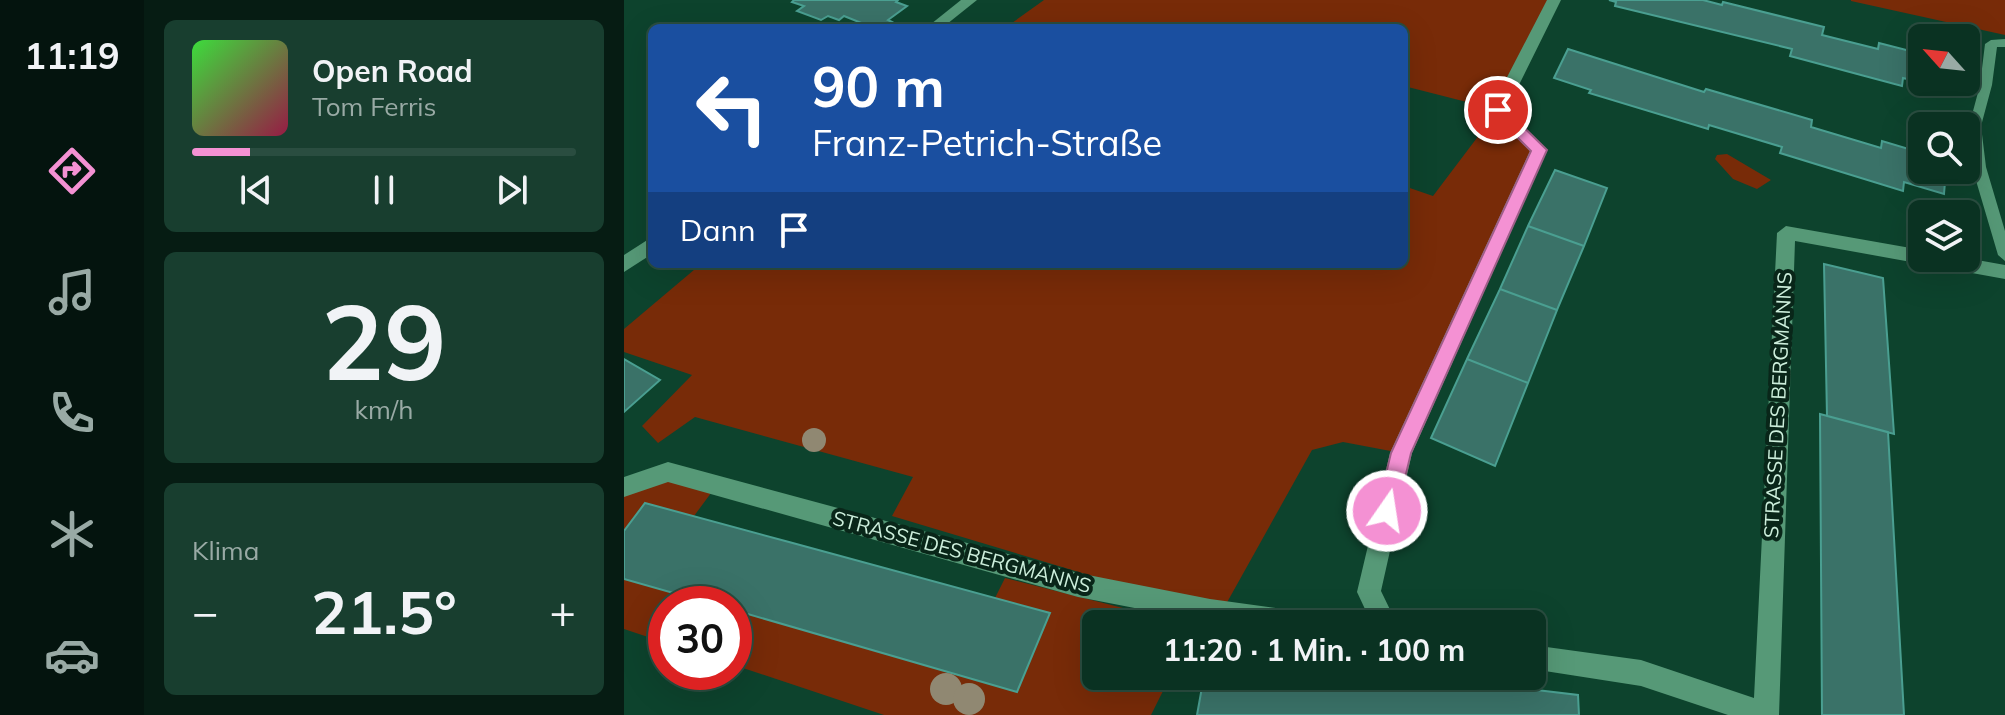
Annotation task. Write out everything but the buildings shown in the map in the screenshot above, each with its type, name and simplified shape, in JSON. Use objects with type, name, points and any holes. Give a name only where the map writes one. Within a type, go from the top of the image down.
[{"type":"street","points":[[938,24],[970,0]]},
{"type":"street","points":[[1378,610],[1369,592],[1401,453],[1539,150],[1498,110],[1554,0]]},
{"type":"street","name":"STRASSE DES BERGMANNS","points":[[1546,659],[1641,673],[1766,715],[1786,233],[1908,255]]},
{"type":"street","points":[[624,265],[648,247]]},
{"type":"street","name":"STRASSE DES BERGMANNS","points":[[1980,268],[2005,272]]},
{"type":"street","name":"STRASSE DES BERGMANNS","points":[[624,487],[668,472],[1078,585],[1205,610]]},
{"type":"lane","points":[[2005,43],[1991,44],[1986,85],[1975,126],[1979,167],[2005,255]]},
{"type":"shaded area","points":[[1044,0],[1554,0],[1498,110],[1408,87],[1408,24],[1011,24]]},
{"type":"shaded area","points":[[1851,0],[2005,0],[2005,35],[1980,29],[1980,24],[1955,24]]},
{"type":"shaded area","points":[[1498,110],[1539,150],[1401,453],[1343,442],[1312,450],[1225,606],[1102,579],[892,516],[913,477],[695,417],[658,443],[642,426],[692,375],[624,352],[624,329],[696,268],[1408,268],[1408,187],[1433,196]]},
{"type":"shaded area","points":[[1727,154],[1771,180],[1757,189],[1733,179],[1715,159],[1717,155]]},
{"type":"shaded area","points":[[668,472],[717,485],[694,516],[645,503],[624,531],[624,487]]},
{"type":"shaded area","points":[[1005,578],[1131,610],[1082,610],[1082,690],[1164,690],[1151,715],[884,715],[752,671],[752,615],[1016,691],[1050,614],[995,598]]},
{"type":"shaded area","points":[[624,579],[649,586],[648,637],[624,629]]},
{"type":"route","points":[[1387,511],[1401,453],[1539,150],[1498,110]]}]
